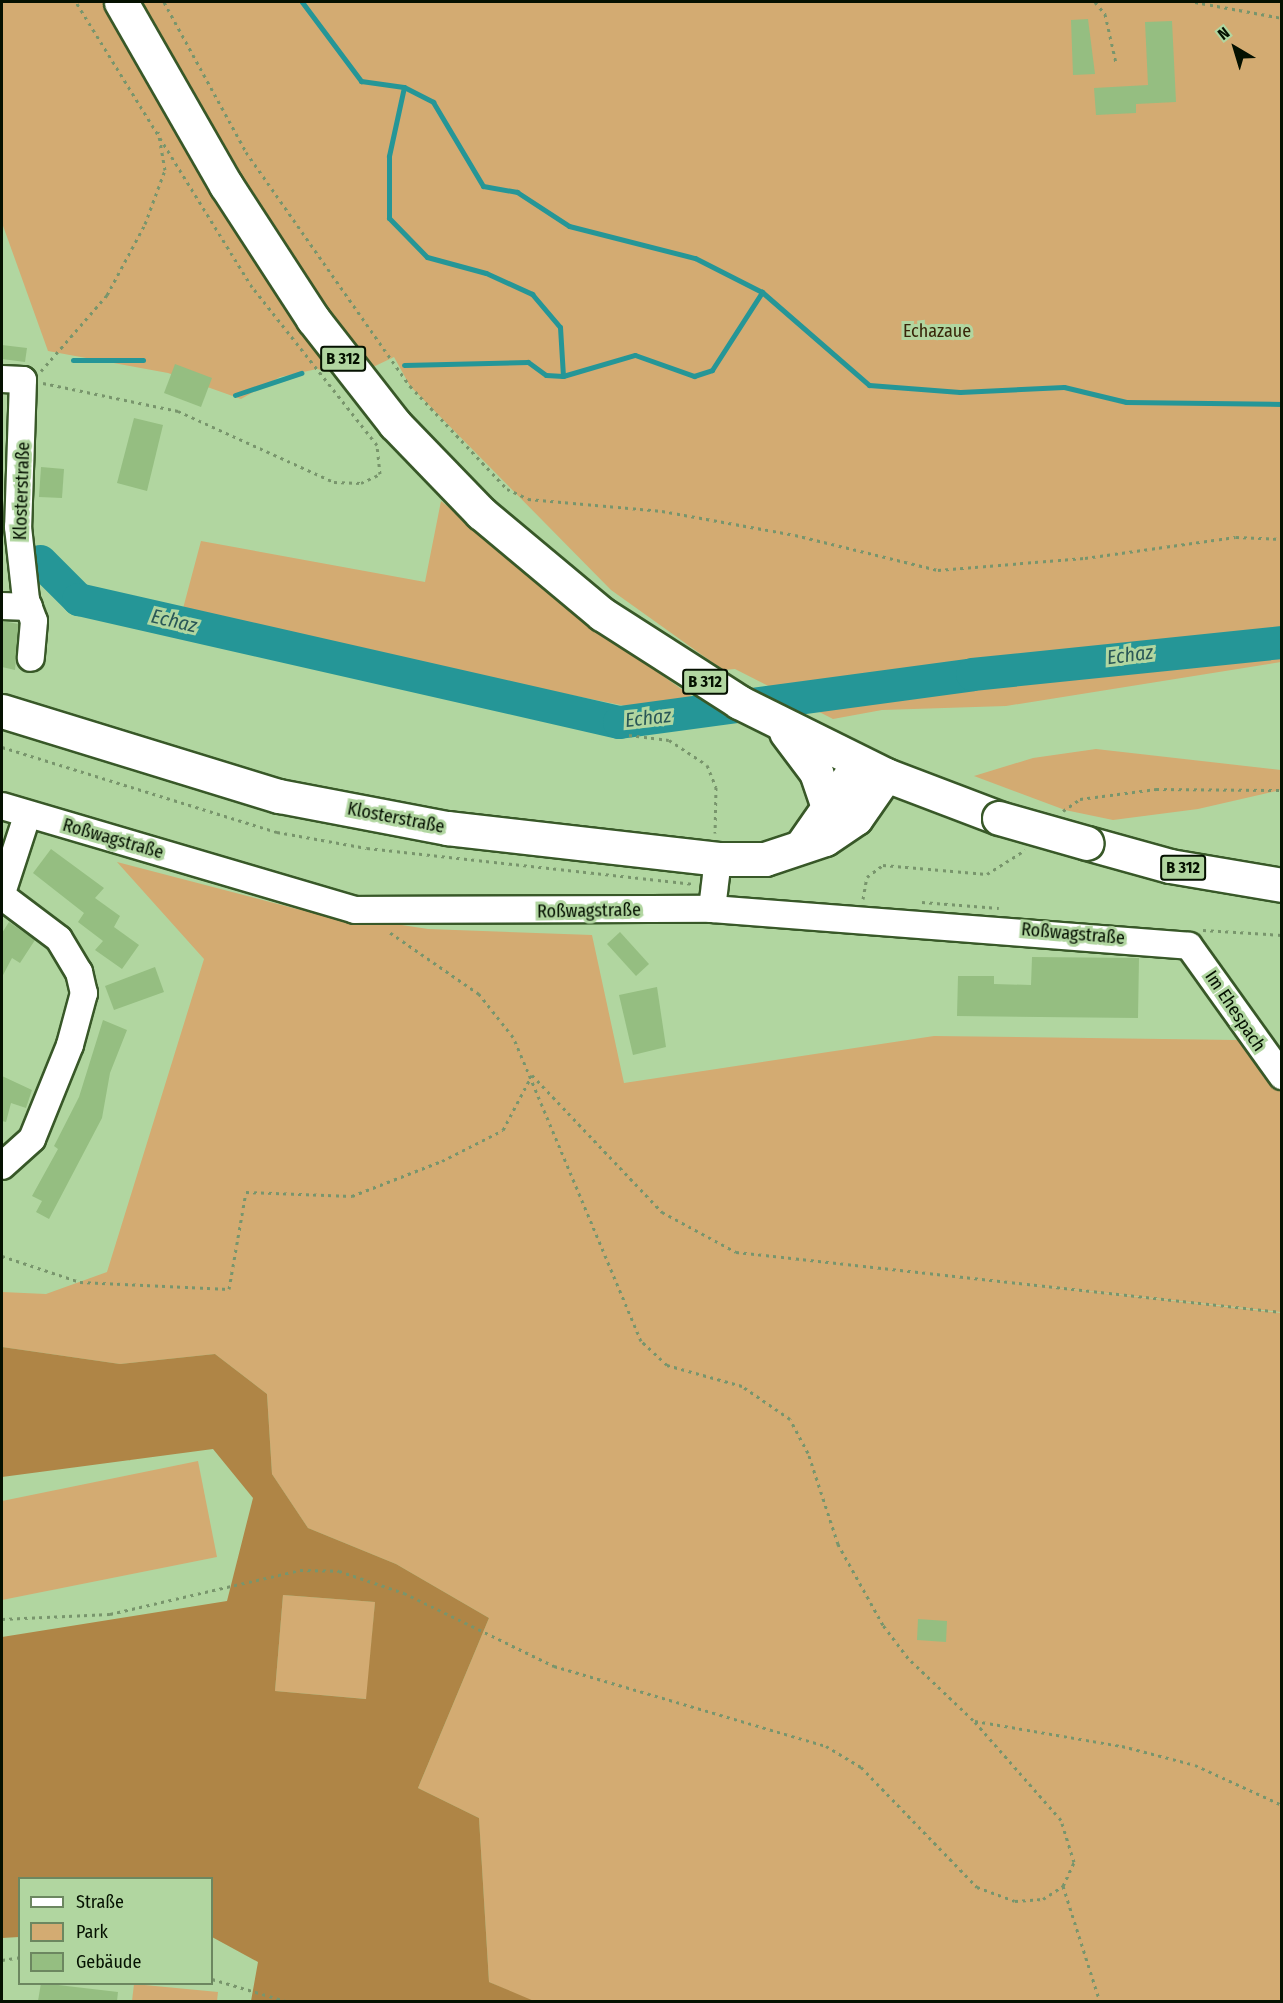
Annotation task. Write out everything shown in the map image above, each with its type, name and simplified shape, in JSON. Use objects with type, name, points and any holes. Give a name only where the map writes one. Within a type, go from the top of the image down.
[{"type":"main road","name":"B 312","points":[[121,2],[258,238],[370,393],[500,530],[648,647],[772,721],[872,769],[999,818],[1170,866],[1281,885]]},
{"type":"main road","name":"Klosterstraße","points":[[2,711],[279,796],[447,828],[714,885],[765,859],[825,839],[856,818],[872,769]]},
{"type":"main road","points":[[772,721],[816,772],[830,810]]},
{"type":"main road","points":[[800,848],[830,810],[872,769]]},
{"type":"street","name":"Klosterstraße","points":[[12,379],[19,519],[29,608],[34,621],[32,658]]},
{"type":"street","points":[[2,606],[29,608]]},
{"type":"street","name":"Roßwagstraße","points":[[2,806],[27,816],[355,910],[714,885],[1189,946]]},
{"type":"street","points":[[2,1166],[33,1139],[70,1046],[84,993],[80,972],[59,939],[2,894],[27,816]]},
{"type":"street","name":"Im Ehespach","points":[[1189,946],[1281,1076]]},
{"type":"path","points":[[12,379],[178,411],[334,482],[361,483],[380,474],[377,445],[263,303],[157,127],[76,2]]},
{"type":"path","points":[[164,2],[246,152],[410,387],[507,489],[528,499],[662,511],[795,535],[938,570],[1085,558],[1236,537],[1281,539]]},
{"type":"path","points":[[1095,2],[1105,14],[1116,63]]},
{"type":"path","points":[[1195,2],[1281,18]]},
{"type":"path","points":[[12,379],[49,368],[107,295],[140,234],[165,170],[157,127]]},
{"type":"path","points":[[619,876],[714,885],[716,787],[707,765],[669,740],[629,735]]},
{"type":"path","points":[[2,1619],[110,1614],[300,1570],[339,1571],[404,1593],[554,1666],[826,1746],[861,1767],[977,1887],[1015,1901],[1043,1899],[1063,1886],[1074,1862],[1061,1820],[973,1720],[908,1658],[883,1624],[838,1544],[808,1453],[790,1419],[742,1386],[667,1365],[641,1341],[532,1075],[513,1037],[479,993],[355,910]]},
{"type":"path","points":[[2,1256],[80,1282],[229,1289],[246,1192],[352,1197],[442,1161],[503,1130],[532,1075]]},
{"type":"path","points":[[532,1075],[662,1212],[736,1251],[1281,1312]]},
{"type":"path","points":[[973,1720],[1122,1746],[1195,1765],[1281,1805]]},
{"type":"path","points":[[1063,1886],[1100,2001]]},
{"type":"path","points":[[2,1960],[18,1957]]},
{"type":"path","points":[[213,1979],[289,2001]]},
{"type":"green space","name":"Echazaue","points":[[2,2],[1281,2],[1281,662],[1006,706],[882,710],[833,719],[735,669],[723,670],[611,590],[410,386],[394,357],[352,377],[317,369],[280,377],[241,399],[168,373],[48,351],[2,223]]},
{"type":"green space","points":[[441,501],[609,638],[697,700],[645,710],[181,616],[201,541],[425,582]]},
{"type":"green space","points":[[1096,749],[1281,770],[1281,790],[1198,809],[1113,820],[1065,810],[974,776],[1033,758]]},
{"type":"green space","points":[[117,862],[297,909],[428,929],[592,935],[624,1083],[934,1036],[1237,1040],[1249,1033],[1281,1076],[1281,1312],[906,1271],[1281,1313],[1281,2001],[534,2002],[489,1982],[479,1818],[418,1788],[489,1618],[396,1564],[308,1528],[272,1474],[267,1394],[215,1354],[120,1364],[2,1347],[2,1292],[46,1294],[107,1272],[204,959]]},
{"type":"green space","points":[[198,1461],[217,1557],[2,1600],[2,1501]]},
{"type":"green space","points":[[283,1595],[375,1602],[367,1699],[275,1691]]},
{"type":"green space","points":[[134,1985],[218,1992],[217,2001],[132,2001]]},
{"type":"shaded area","points":[[2,1347],[120,1364],[215,1354],[267,1394],[272,1474],[308,1528],[396,1564],[489,1618],[418,1788],[479,1818],[489,1982],[534,2001],[251,2001],[258,1962],[213,1938],[213,1877],[18,1877],[18,1937],[2,1938],[2,1637],[227,1601],[253,1498],[213,1449],[2,1477]],"holes":[[[283,1595],[375,1602],[366,1699],[275,1691]]]},
{"type":"building","points":[[1088,19],[1095,74],[1073,75],[1071,20]]},
{"type":"building","points":[[1172,21],[1176,102],[1136,104],[1136,113],[1096,115],[1094,88],[1148,85],[1145,22]]},
{"type":"building","points":[[2,345],[27,348],[25,362],[2,359]]},
{"type":"building","points":[[175,364],[212,378],[201,407],[164,393]]},
{"type":"building","points":[[134,418],[163,425],[147,491],[117,483]]},
{"type":"building","points":[[41,467],[64,469],[62,498],[39,497]]},
{"type":"building","points":[[2,621],[19,624],[15,670],[2,667]]},
{"type":"building","points":[[51,849],[104,888],[95,898],[120,916],[114,927],[139,945],[122,969],[95,950],[103,941],[78,922],[84,913],[33,873]]},
{"type":"building","points":[[9,922],[35,940],[20,963],[12,958],[2,977],[2,933]]},
{"type":"building","points":[[620,932],[649,964],[636,976],[607,944]]},
{"type":"building","points":[[1032,957],[1139,958],[1138,1018],[957,1016],[958,976],[994,976],[994,984],[1031,985]]},
{"type":"building","points":[[155,967],[164,992],[114,1010],[105,986]]},
{"type":"building","points":[[657,987],[666,1047],[633,1055],[619,995]]},
{"type":"building","points":[[103,1020],[127,1030],[110,1073],[102,1118],[49,1219],[36,1212],[42,1201],[32,1196],[58,1149],[54,1146],[79,1097]]},
{"type":"building","points":[[2,1076],[32,1090],[26,1108],[11,1103],[6,1122],[2,1121]]},
{"type":"building","points":[[918,1619],[947,1621],[946,1642],[917,1640]]},
{"type":"building","points":[[41,1985],[118,1992],[117,2001],[38,2001]]},
{"type":"waterway","points":[[302,2],[361,81],[404,87],[433,102],[483,186],[517,192],[569,226],[695,258],[762,292],[869,385],[960,392],[1064,387],[1126,402],[1282,404]]},
{"type":"waterway","points":[[404,87],[389,156],[389,218],[427,257],[486,273],[532,294],[560,327],[563,376]]},
{"type":"waterway","points":[[404,365],[528,362],[546,375],[563,376],[635,355],[694,376],[712,370],[762,292]]},
{"type":"waterway","points":[[73,360],[143,360]]},
{"type":"waterway","points":[[235,395],[301,373]]},
{"type":"waterway","name":"Echaz","points":[[40,561],[78,599],[619,722],[972,674],[1282,642]]}]
